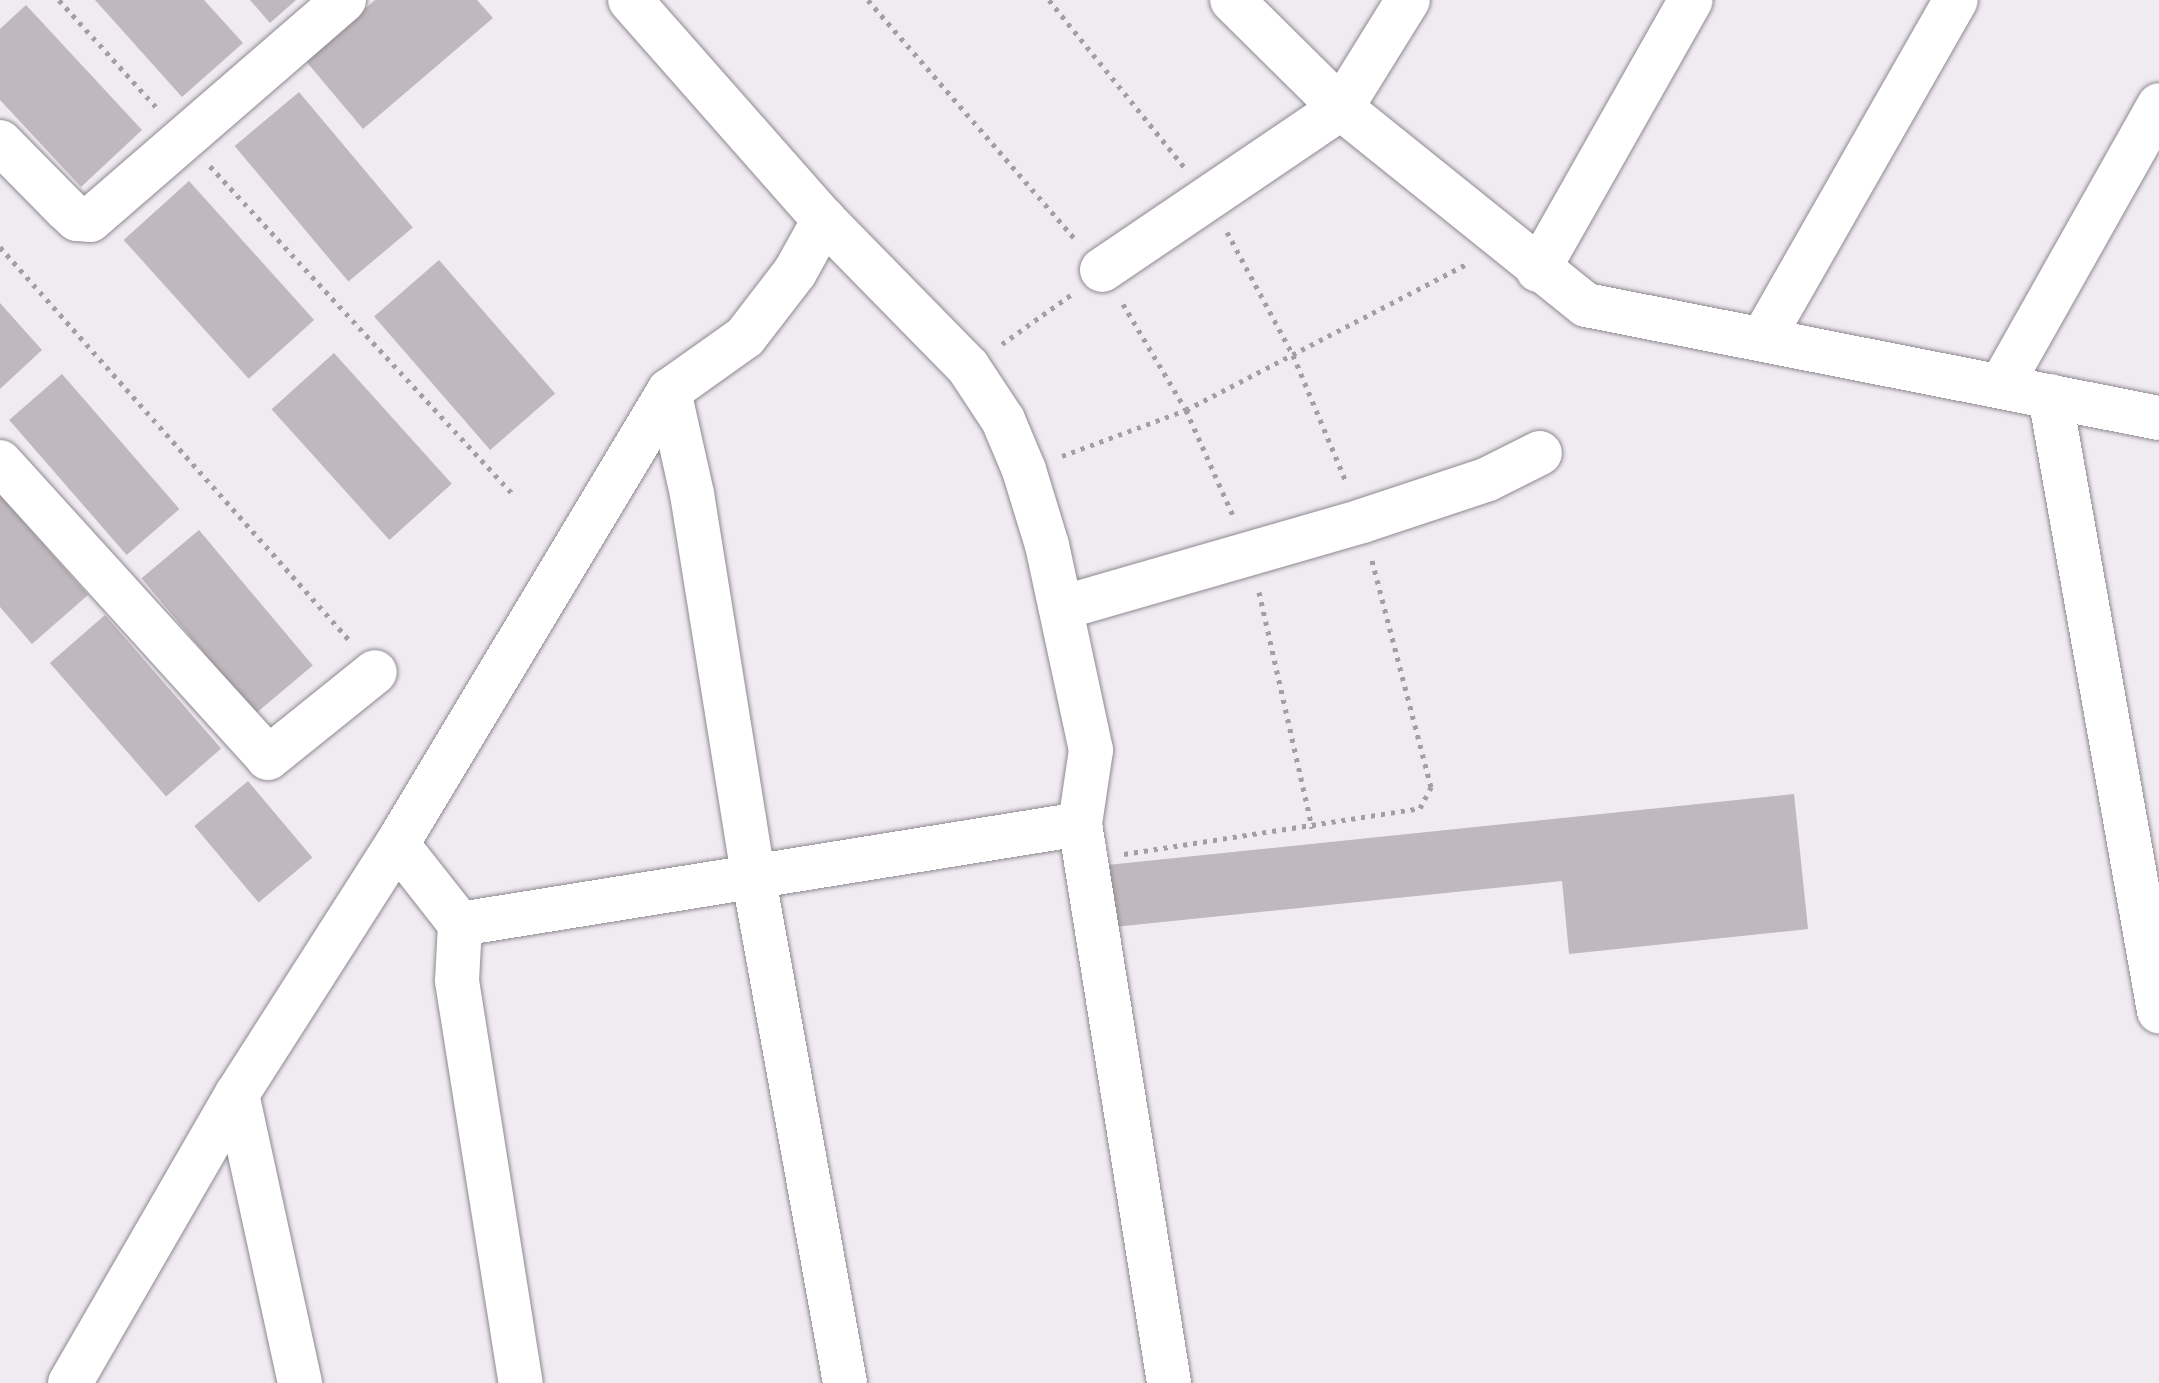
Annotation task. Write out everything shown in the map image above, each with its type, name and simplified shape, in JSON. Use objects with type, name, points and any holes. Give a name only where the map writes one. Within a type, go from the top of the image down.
[{"type":"street","points":[[0,142],[77,219],[90,220],[344,0]]},
{"type":"street","points":[[630,0],[824,220],[968,367],[1003,420],[1024,470],[1061,608],[1091,750],[1082,842],[1169,1383]]},
{"type":"street","points":[[1232,0],[1341,108],[1522,257],[1586,305],[2002,384],[2159,418]]},
{"type":"street","points":[[1102,270],[1341,108],[1408,0]]},
{"type":"street","points":[[1522,257],[1691,0]]},
{"type":"street","points":[[1763,338],[1956,0]]},
{"type":"street","points":[[2002,384],[2159,105]]},
{"type":"street","points":[[70,1383],[237,1094],[397,844],[669,391],[745,337],[795,272],[824,220]]},
{"type":"street","points":[[669,391],[692,494],[753,874],[845,1383]]},
{"type":"street","points":[[2050,396],[2159,1011]]},
{"type":"street","points":[[1061,608],[1362,521],[1488,479],[1540,453]]},
{"type":"street","points":[[0,462],[268,758],[375,672]]},
{"type":"street","points":[[460,924],[753,874],[1082,842]]},
{"type":"street","points":[[397,844],[460,924],[457,981],[521,1383]]},
{"type":"street","points":[[237,1094],[300,1383]]},
{"type":"path","points":[[59,0],[513,494]]},
{"type":"path","points":[[868,0],[1102,270],[1186,410],[1251,554],[1312,828]]},
{"type":"path","points":[[1049,0],[1208,197],[1293,355],[1362,521],[1431,787],[1420,808],[1312,828],[1082,842]]},
{"type":"path","points":[[0,247],[375,672]]},
{"type":"path","points":[[1024,470],[1186,410],[1293,355],[1522,257]]},
{"type":"path","points":[[968,367],[1102,270]]},
{"type":"building","points":[[95,0],[204,0],[243,43],[182,97]]},
{"type":"building","points":[[250,0],[296,0],[270,23]]},
{"type":"building","points":[[375,0],[477,0],[493,18],[363,129],[305,60]]},
{"type":"building","points":[[26,5],[142,130],[81,187],[0,100],[0,29]]},
{"type":"building","points":[[299,92],[413,228],[348,282],[235,146]]},
{"type":"building","points":[[189,181],[314,320],[249,379],[124,240]]},
{"type":"building","points":[[439,260],[555,394],[490,450],[374,316]]},
{"type":"building","points":[[0,303],[42,350],[0,389]]},
{"type":"building","points":[[334,353],[452,484],[389,540],[272,409]]},
{"type":"building","points":[[62,374],[179,509],[127,555],[9,420]]},
{"type":"building","points":[[0,495],[88,595],[32,644],[0,607]]},
{"type":"building","points":[[199,530],[313,666],[255,714],[142,578]]},
{"type":"building","points":[[105,615],[221,749],[166,796],[50,663]]},
{"type":"building","points":[[248,781],[312,858],[259,903],[194,826]]},
{"type":"building","points":[[1794,794],[1808,929],[1569,954],[1562,881],[1114,927],[1107,865]]}]
